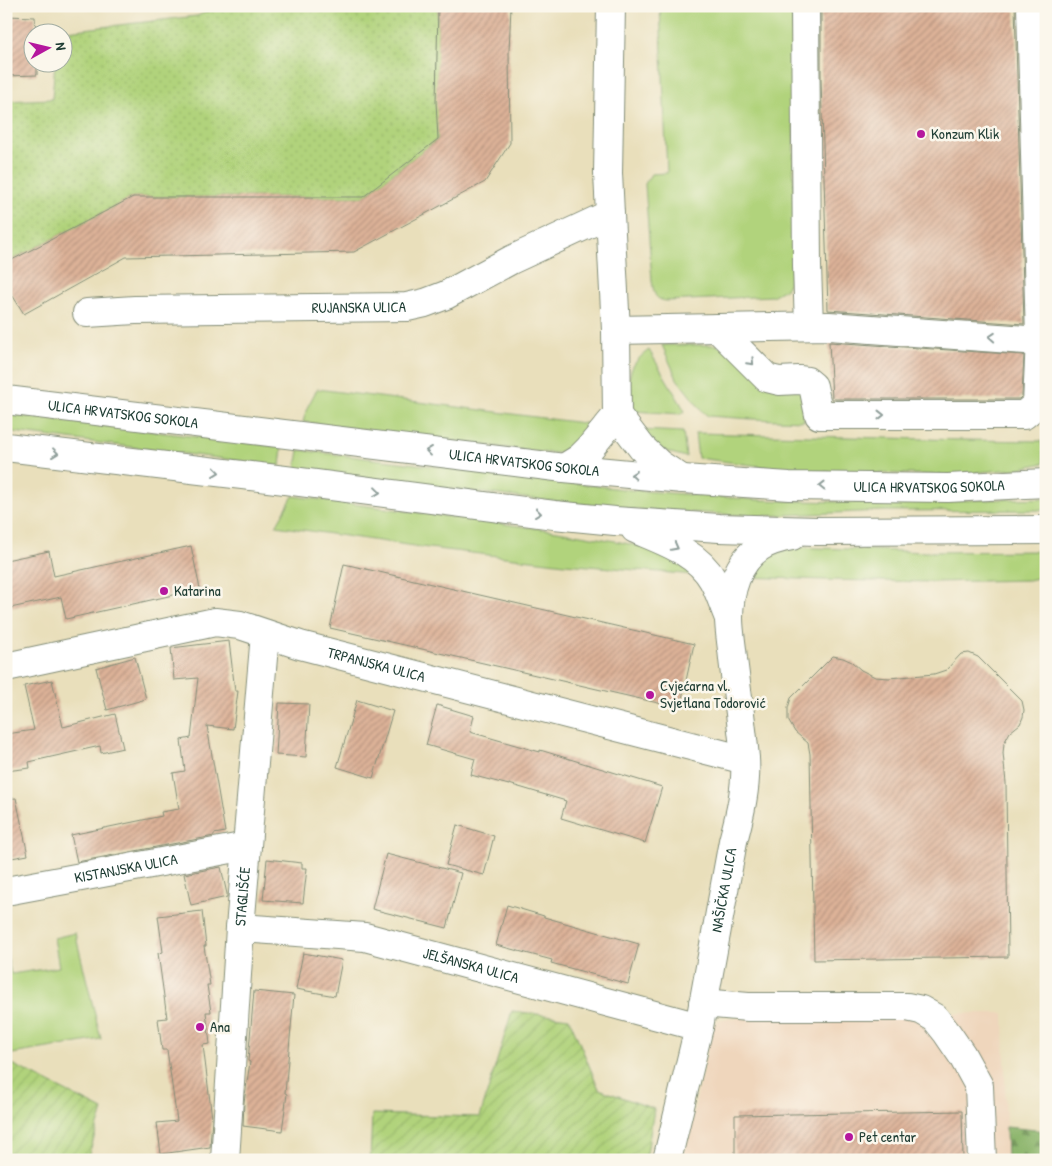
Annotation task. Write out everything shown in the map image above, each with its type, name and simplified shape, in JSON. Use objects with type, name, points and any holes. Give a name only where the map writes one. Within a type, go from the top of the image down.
[{"type":"street","points":[[612,6],[608,174],[616,330],[617,416],[642,448],[659,464],[682,480]]},
{"type":"street","points":[[805,6],[809,326]]},
{"type":"street","points":[[717,328],[767,378],[780,381],[807,381],[813,386],[819,416],[1024,415],[1037,404],[1040,339],[1031,6]]},
{"type":"street","name":"RUJANSKA ULICA","points":[[87,314],[136,310],[406,308],[446,295],[511,260],[610,214]]},
{"type":"street","points":[[616,330],[829,326],[1026,340],[1040,339]]},
{"type":"street","name":"ULICA HRVATSKOG SOKOLA","points":[[6,400],[564,468],[682,480],[789,486],[948,488],[1046,482]]},
{"type":"street","points":[[564,468],[580,458],[617,416]]},
{"type":"street","points":[[6,447],[286,480],[554,515],[615,520],[719,528],[817,531],[1046,530]]},
{"type":"street","name":"NAŠIČKA ULICA","points":[[615,520],[663,540],[687,553],[703,567],[712,579],[729,618]]},
{"type":"street","name":"NAŠIČKA ULICA","points":[[667,1160],[701,1015],[744,790],[745,760],[729,618],[734,580],[750,555],[759,547],[770,541],[817,531]]},
{"type":"street","name":"TRPANJSKA ULICA","points":[[6,667],[215,622],[240,625],[300,645],[745,760]]},
{"type":"street","name":"STAGLIŠĆE","points":[[225,1160],[240,928],[265,634]]},
{"type":"street","name":"KISTANJSKA ULICA","points":[[6,891],[247,846]]},
{"type":"street","name":"JELŠANSKA ULICA","points":[[240,928],[365,937],[701,1015],[748,1007],[907,1007],[921,1010],[935,1018],[947,1033],[979,1086],[982,1160]]},
{"type":"shaded area","points":[[1004,1013],[1006,1127],[1046,1131],[1046,1160],[683,1160],[712,1027],[719,1020],[727,1018]]},
{"type":"green space","points":[[221,6],[435,6],[438,11],[438,139],[363,197],[133,197],[6,263],[6,101],[52,99],[54,72],[72,72],[72,30],[197,16]]},
{"type":"green space","points":[[660,6],[791,6],[793,13],[794,262],[787,288],[772,296],[667,301],[659,299],[654,292],[645,184],[651,174],[667,173]]},
{"type":"green space","points":[[662,345],[717,345],[803,387],[804,421],[708,416],[677,379]]},
{"type":"green space","points":[[649,350],[685,411],[681,414],[633,411],[629,391],[630,375],[636,362]]},
{"type":"green space","points":[[317,389],[598,425],[582,442],[571,450],[551,453],[303,422],[307,408]]},
{"type":"green space","points":[[6,414],[282,447],[280,466],[6,431]]},
{"type":"green space","points":[[639,430],[683,432],[686,457],[658,448]]},
{"type":"green space","points":[[695,433],[1041,441],[1044,463],[1016,469],[945,475],[797,471],[698,458]]},
{"type":"green space","points":[[299,450],[631,490],[759,500],[882,503],[1045,498],[1046,510],[883,511],[761,516],[631,509],[524,498],[296,469]]},
{"type":"green space","points":[[293,496],[557,531],[615,541],[654,549],[695,575],[565,564],[421,547],[276,526]]},
{"type":"green space","points":[[791,547],[927,552],[1045,551],[1044,573],[1042,577],[1029,580],[933,582],[748,577],[759,561]]},
{"type":"green space","points":[[75,933],[101,1039],[6,1055],[6,951],[11,974],[59,967],[54,938]]},
{"type":"green space","points":[[512,1011],[569,1018],[599,1089],[654,1109],[646,1160],[370,1160],[372,1114],[480,1117]]},
{"type":"green space","points":[[6,1061],[103,1110],[87,1160],[6,1160]]},
{"type":"green space","points":[[1006,1127],[1046,1131],[1046,1160],[1007,1160]]},
{"type":"building","points":[[438,6],[511,6],[509,51],[510,143],[485,182],[354,252],[126,257],[24,314],[6,285],[6,263],[133,197],[363,197],[438,139],[436,102]]},
{"type":"building","name":"Konzum Klik","points":[[821,6],[1015,6],[1024,324],[828,310],[821,79]]},
{"type":"building","points":[[6,16],[35,17],[35,22],[22,22],[22,72],[37,72],[37,75],[6,76]]},
{"type":"building","points":[[829,342],[1024,355],[1022,396],[1019,399],[832,399]]},
{"type":"building","points":[[191,546],[200,589],[66,619],[61,597],[6,609],[6,560],[49,551],[54,576]]},
{"type":"building","points":[[344,564],[694,644],[680,708],[330,628]]},
{"type":"building","points":[[229,641],[235,691],[238,691],[233,729],[207,726],[225,832],[214,834],[214,836],[77,862],[71,835],[162,816],[161,812],[179,809],[173,773],[185,771],[181,740],[191,738],[198,678],[174,680],[171,648]]},
{"type":"building","points":[[969,653],[978,657],[1022,701],[1024,710],[1020,724],[1010,732],[1004,743],[1003,753],[1006,783],[1008,957],[814,960],[810,754],[808,743],[795,732],[788,720],[788,708],[791,698],[833,656],[852,662],[861,670],[875,677],[889,678],[934,674],[946,670],[961,654]]},
{"type":"building","points":[[135,657],[146,699],[107,710],[96,668]]},
{"type":"building","points":[[52,680],[63,727],[115,714],[123,748],[101,753],[100,746],[29,762],[30,768],[6,771],[6,734],[34,730],[24,686]]},
{"type":"building","points":[[357,700],[393,711],[373,778],[337,767]]},
{"type":"building","points":[[279,703],[309,704],[306,757],[276,755]]},
{"type":"building","points":[[437,705],[474,716],[470,732],[540,752],[540,750],[662,787],[645,843],[561,818],[566,801],[471,775],[475,759],[426,745]]},
{"type":"building","points":[[16,798],[28,855],[6,859],[6,799]]},
{"type":"building","points":[[457,825],[494,836],[484,875],[446,865]]},
{"type":"building","points":[[386,854],[461,873],[447,928],[372,909]]},
{"type":"building","points":[[267,859],[302,863],[302,868],[307,868],[303,903],[263,900]]},
{"type":"building","points":[[221,867],[227,897],[191,905],[184,874]]},
{"type":"building","points":[[507,905],[639,944],[628,984],[551,963],[552,960],[496,945]]},
{"type":"building","points":[[202,911],[206,946],[204,946],[210,985],[207,985],[211,1012],[206,1012],[210,1044],[203,1045],[212,1118],[210,1147],[161,1154],[157,1123],[177,1121],[167,1050],[162,1050],[158,1019],[167,1018],[158,953],[163,952],[158,916]]},
{"type":"building","points":[[303,953],[342,960],[335,996],[296,989]]},
{"type":"building","points":[[254,991],[294,995],[285,1093],[287,1094],[282,1131],[243,1126],[244,1102],[250,1062],[248,1061]]},
{"type":"building","name":"Pet centar","points":[[962,1111],[963,1160],[735,1160],[735,1115]]},
{"type":"place","name":"Konzum Klik","points":[[921,134]]},
{"type":"place","name":"Katarina","points":[[164,591]]},
{"type":"place","name":"Cvjećarna vl. Svjetlana Todorović","points":[[650,695]]},
{"type":"place","name":"Ana","points":[[200,1027]]},
{"type":"place","name":"Pet centar","points":[[849,1137]]}]
